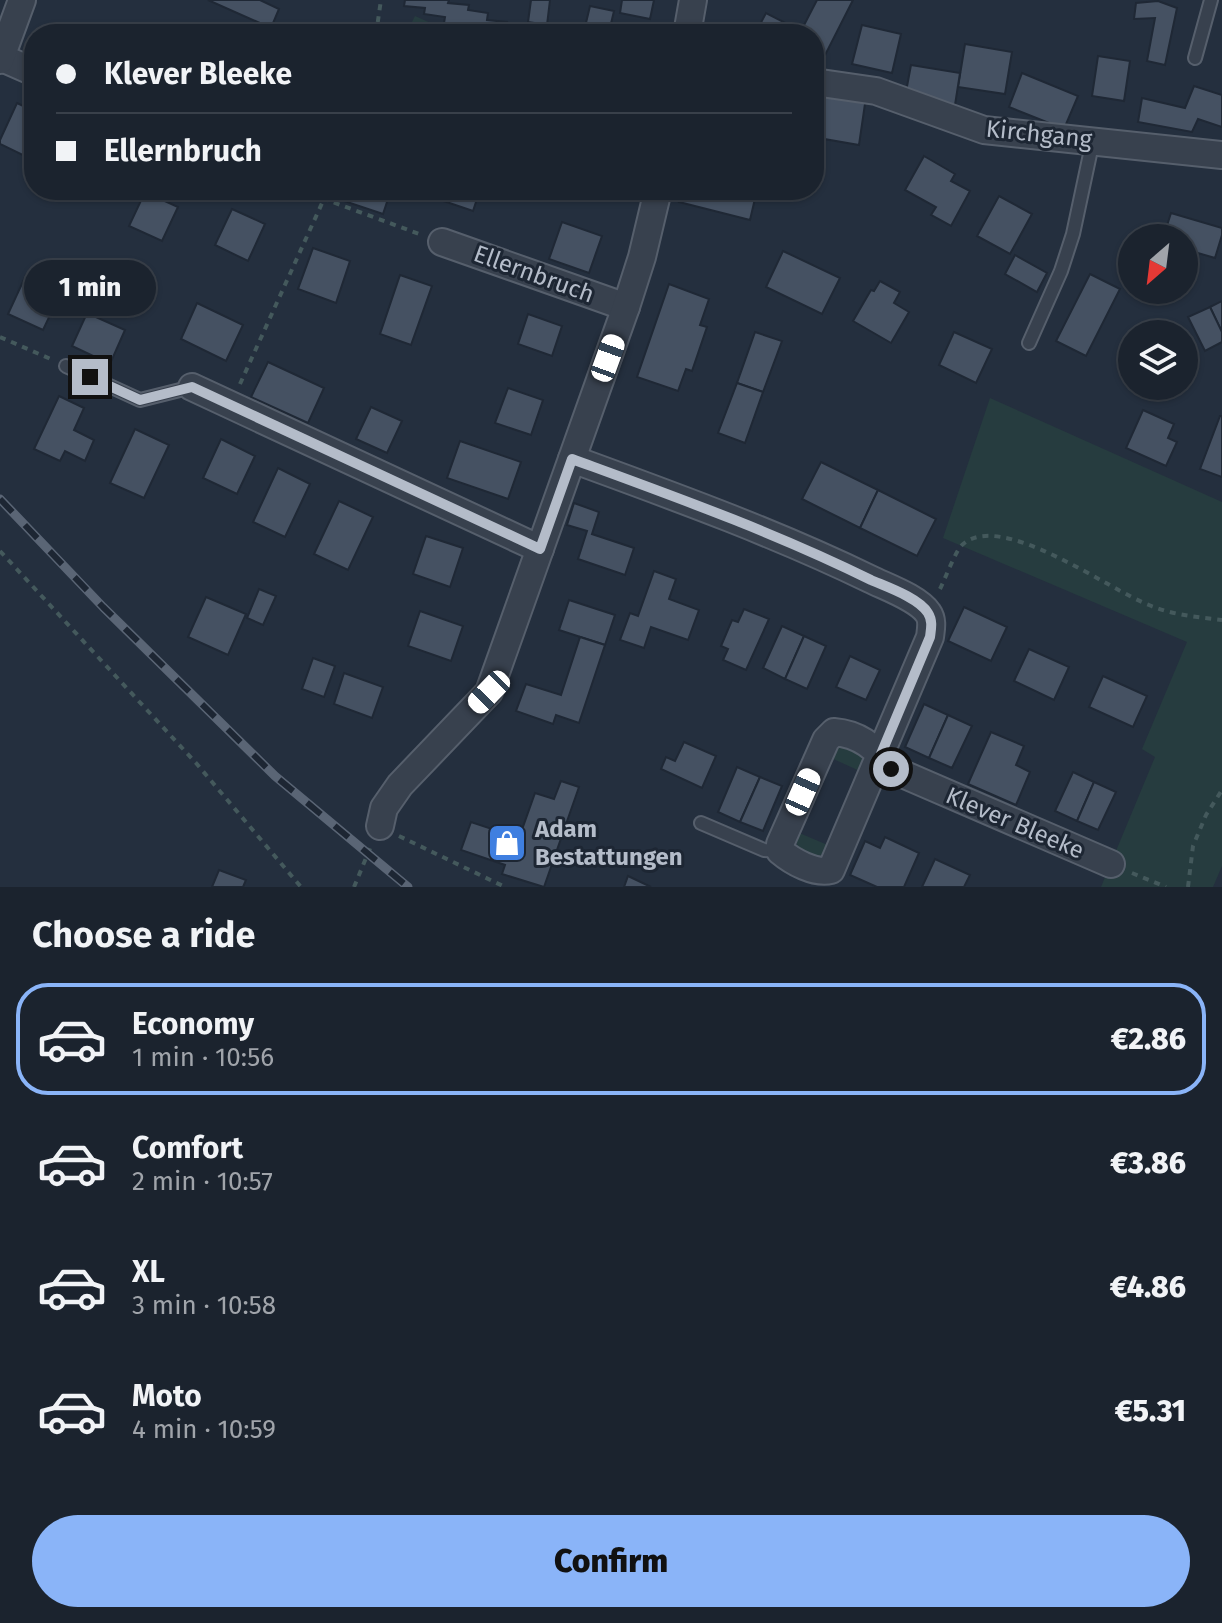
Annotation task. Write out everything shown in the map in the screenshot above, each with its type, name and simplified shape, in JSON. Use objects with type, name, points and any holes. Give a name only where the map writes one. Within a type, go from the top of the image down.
[{"type":"street","points":[[22,0],[0,58],[24,68]]},
{"type":"street","points":[[689,24],[693,0]]},
{"type":"street","name":"Kirchgang","points":[[824,83],[876,91],[984,130],[1222,155]]},
{"type":"street","name":"Ellernbruch","points":[[380,826],[384,808],[400,785],[489,692],[626,307],[656,200]]},
{"type":"street","name":"Ellernbruch","points":[[442,242],[626,307]]},
{"type":"street","points":[[192,387],[540,549]]},
{"type":"street","points":[[572,459],[696,504],[811,551],[912,599],[928,613],[932,624],[930,637],[831,870],[822,872],[780,851]]},
{"type":"street","name":"Klever Bleeke","points":[[780,851],[780,844],[826,740],[834,732],[845,733],[870,744],[891,769],[1111,864]]},
{"type":"lane","points":[[1195,58],[1211,0]]},
{"type":"lane","points":[[1029,343],[1061,271],[1073,234],[1093,140]]},
{"type":"lane","points":[[66,366],[140,400],[192,387]]},
{"type":"lane","points":[[701,823],[764,850],[780,851]]},
{"type":"path","points":[[377,24],[381,0]]},
{"type":"path","points":[[231,405],[324,200],[442,242]]},
{"type":"path","points":[[0,337],[66,366]]},
{"type":"path","points":[[928,613],[961,545],[978,536],[1003,536],[1031,545],[1149,605],[1187,616],[1222,620]]},
{"type":"path","points":[[0,551],[196,763],[301,887]]},
{"type":"path","points":[[1188,887],[1193,846],[1206,815],[1222,790]]},
{"type":"path","points":[[354,887],[380,826],[505,887]]},
{"type":"path","points":[[1111,864],[1166,887]]},
{"type":"green space","points":[[415,16],[433,24],[411,24]]},
{"type":"green space","points":[[990,398],[1222,502],[1222,866],[1213,887],[1101,887],[1155,757],[1142,749],[1187,642],[943,538]]},
{"type":"green space","points":[[845,745],[860,754],[862,772],[829,757],[836,748]]},
{"type":"green space","points":[[797,832],[830,846],[821,855],[809,856],[798,846]]},
{"type":"building","points":[[208,0],[260,0],[279,9],[273,24],[262,24]]},
{"type":"building","points":[[405,0],[449,0],[448,3],[469,5],[468,10],[488,13],[487,20],[507,24],[444,23],[445,17],[424,14],[425,8],[404,6]]},
{"type":"building","points":[[531,0],[550,0],[547,24],[528,22]]},
{"type":"building","points":[[622,0],[654,0],[650,19],[620,13]]},
{"type":"building","points":[[817,0],[853,0],[824,57],[824,24],[805,24]]},
{"type":"building","points":[[1158,1],[1177,8],[1165,65],[1147,61],[1155,18],[1134,19],[1136,3]]},
{"type":"building","points":[[590,6],[614,11],[611,24],[586,24]]},
{"type":"building","points":[[766,13],[787,24],[760,24]]},
{"type":"building","points":[[862,25],[901,34],[892,73],[852,64]]},
{"type":"building","points":[[965,44],[1012,52],[1005,94],[958,87]]},
{"type":"building","points":[[1098,56],[1130,61],[1124,101],[1092,96]]},
{"type":"building","points":[[911,65],[960,73],[955,105],[905,97]]},
{"type":"building","points":[[1022,73],[1078,96],[1064,129],[1009,107]]},
{"type":"building","points":[[1194,86],[1222,95],[1222,127],[1198,119],[1192,132],[1138,122],[1142,98],[1185,108]]},
{"type":"building","points":[[824,91],[866,97],[859,145],[824,139]]},
{"type":"building","points":[[17,103],[24,106],[24,156],[0,144]]},
{"type":"building","points":[[924,156],[955,174],[951,181],[970,191],[951,226],[931,215],[936,207],[905,190]]},
{"type":"building","points":[[999,196],[1032,214],[1010,254],[977,236]]},
{"type":"building","points":[[141,200],[163,200],[178,207],[162,241],[129,226]]},
{"type":"building","points":[[344,200],[388,200],[383,214]]},
{"type":"building","points":[[441,200],[477,200],[473,211]]},
{"type":"building","points":[[680,200],[755,200],[750,220]]},
{"type":"building","points":[[232,209],[265,224],[248,261],[215,245]]},
{"type":"building","points":[[1171,213],[1222,228],[1215,258],[1198,253],[1198,224],[1167,224]]},
{"type":"building","points":[[562,222],[602,236],[589,273],[549,259]]},
{"type":"building","points":[[313,248],[350,261],[336,303],[298,289]]},
{"type":"building","points":[[783,251],[840,278],[822,314],[766,287]]},
{"type":"building","points":[[1015,255],[1047,273],[1037,292],[1005,274]]},
{"type":"building","points":[[1090,274],[1118,288],[1086,356],[1056,341]]},
{"type":"building","points":[[26,275],[61,292],[43,330],[8,314]]},
{"type":"building","points":[[400,275],[432,286],[411,345],[380,334]]},
{"type":"building","points":[[880,281],[900,292],[894,303],[909,312],[891,343],[853,321],[871,290],[874,291]]},
{"type":"building","points":[[669,284],[709,299],[700,325],[707,327],[692,371],[686,369],[678,391],[637,377]]},
{"type":"building","points":[[1222,301],[1222,332],[1210,307]]},
{"type":"building","points":[[197,303],[243,325],[226,361],[181,339]]},
{"type":"building","points":[[1210,307],[1222,332],[1222,342],[1205,351],[1198,337],[1198,320],[1190,320],[1188,317]]},
{"type":"building","points":[[87,313],[125,330],[110,364],[72,346]]},
{"type":"building","points":[[528,314],[562,326],[552,356],[518,344]]},
{"type":"building","points":[[755,332],[782,341],[763,392],[737,383]]},
{"type":"building","points":[[954,332],[992,349],[976,383],[939,365]]},
{"type":"building","points":[[268,362],[324,388],[308,423],[251,397]]},
{"type":"building","points":[[737,383],[763,392],[745,443],[718,433]]},
{"type":"building","points":[[508,388],[543,400],[531,435],[495,423]]},
{"type":"building","points":[[59,396],[84,408],[74,430],[94,440],[85,461],[65,451],[60,461],[34,449]]},
{"type":"building","points":[[371,407],[402,421],[387,453],[356,439]]},
{"type":"building","points":[[1143,410],[1174,424],[1168,438],[1177,442],[1166,466],[1126,448]]},
{"type":"building","points":[[1222,416],[1222,477],[1200,469]]},
{"type":"building","points":[[135,429],[169,445],[144,498],[110,483]]},
{"type":"building","points":[[221,439],[255,456],[237,494],[203,478]]},
{"type":"building","points":[[460,441],[521,462],[508,499],[447,478]]},
{"type":"building","points":[[821,462],[878,490],[860,528],[802,499]]},
{"type":"building","points":[[278,468],[310,484],[285,537],[253,522]]},
{"type":"building","points":[[878,490],[936,519],[917,556],[860,528]]},
{"type":"building","points":[[339,501],[373,517],[348,570],[314,554]]},
{"type":"building","points":[[574,503],[599,512],[592,534],[634,548],[625,575],[578,559],[587,531],[567,525]]},
{"type":"building","points":[[426,536],[463,548],[450,587],[413,574]]},
{"type":"building","points":[[654,571],[676,579],[669,599],[699,610],[688,640],[651,627],[644,648],[620,640],[630,613],[638,616]]},
{"type":"building","points":[[259,589],[276,596],[263,625],[247,618]]},
{"type":"building","points":[[206,597],[246,614],[228,655],[188,637]]},
{"type":"building","points":[[569,600],[615,615],[605,645],[559,630]]},
{"type":"building","points":[[964,607],[1007,627],[991,661],[948,641]]},
{"type":"building","points":[[744,609],[769,619],[746,670],[723,660],[728,649],[721,646],[732,620],[738,622]]},
{"type":"building","points":[[420,611],[463,626],[451,661],[408,646]]},
{"type":"building","points":[[782,626],[804,636],[785,679],[763,668]]},
{"type":"building","points":[[804,636],[826,646],[807,689],[785,679]]},
{"type":"building","points":[[580,637],[605,645],[579,723],[556,715],[553,724],[516,711],[526,684],[561,695]]},
{"type":"building","points":[[1029,649],[1069,667],[1054,700],[1014,681]]},
{"type":"building","points":[[850,656],[880,670],[866,700],[836,687]]},
{"type":"building","points":[[313,658],[335,666],[324,697],[302,689]]},
{"type":"building","points":[[344,673],[383,687],[372,718],[334,704]]},
{"type":"building","points":[[1103,676],[1147,696],[1133,727],[1089,707]]},
{"type":"building","points":[[924,704],[948,715],[929,758],[905,747]]},
{"type":"building","points":[[948,715],[972,726],[952,768],[929,758]]},
{"type":"building","points":[[991,732],[1024,746],[1016,765],[1030,772],[1016,805],[968,784]]},
{"type":"building","points":[[684,742],[716,756],[702,788],[661,769],[666,757],[675,761]]},
{"type":"building","points":[[737,767],[760,777],[740,822],[718,812]]},
{"type":"building","points":[[1073,772],[1094,782],[1077,821],[1055,811]]},
{"type":"building","points":[[760,777],[782,786],[763,831],[740,822]]},
{"type":"building","points":[[561,781],[579,787],[544,887],[502,874],[505,865],[461,850],[471,822],[519,838],[535,793],[554,799]]},
{"type":"building","points":[[1094,782],[1116,792],[1098,830],[1077,821]]},
{"type":"building","points":[[885,837],[919,853],[904,887],[877,887],[850,875],[865,841],[880,848]]},
{"type":"building","points":[[935,859],[970,875],[964,887],[922,887]]},
{"type":"building","points":[[219,870],[246,880],[243,887],[212,887]]},
{"type":"building","points":[[628,876],[651,887],[624,887]]},
{"type":"railway","points":[[0,499],[103,607],[275,776],[408,887]]},
{"type":"place","name":"Adam Bestattungen","points":[[507,843]]},
{"type":"route","points":[[90,377],[140,400],[192,387],[540,549],[572,459],[696,504],[811,551],[912,599],[928,613],[932,624],[930,637],[881,754],[891,769]]}]
